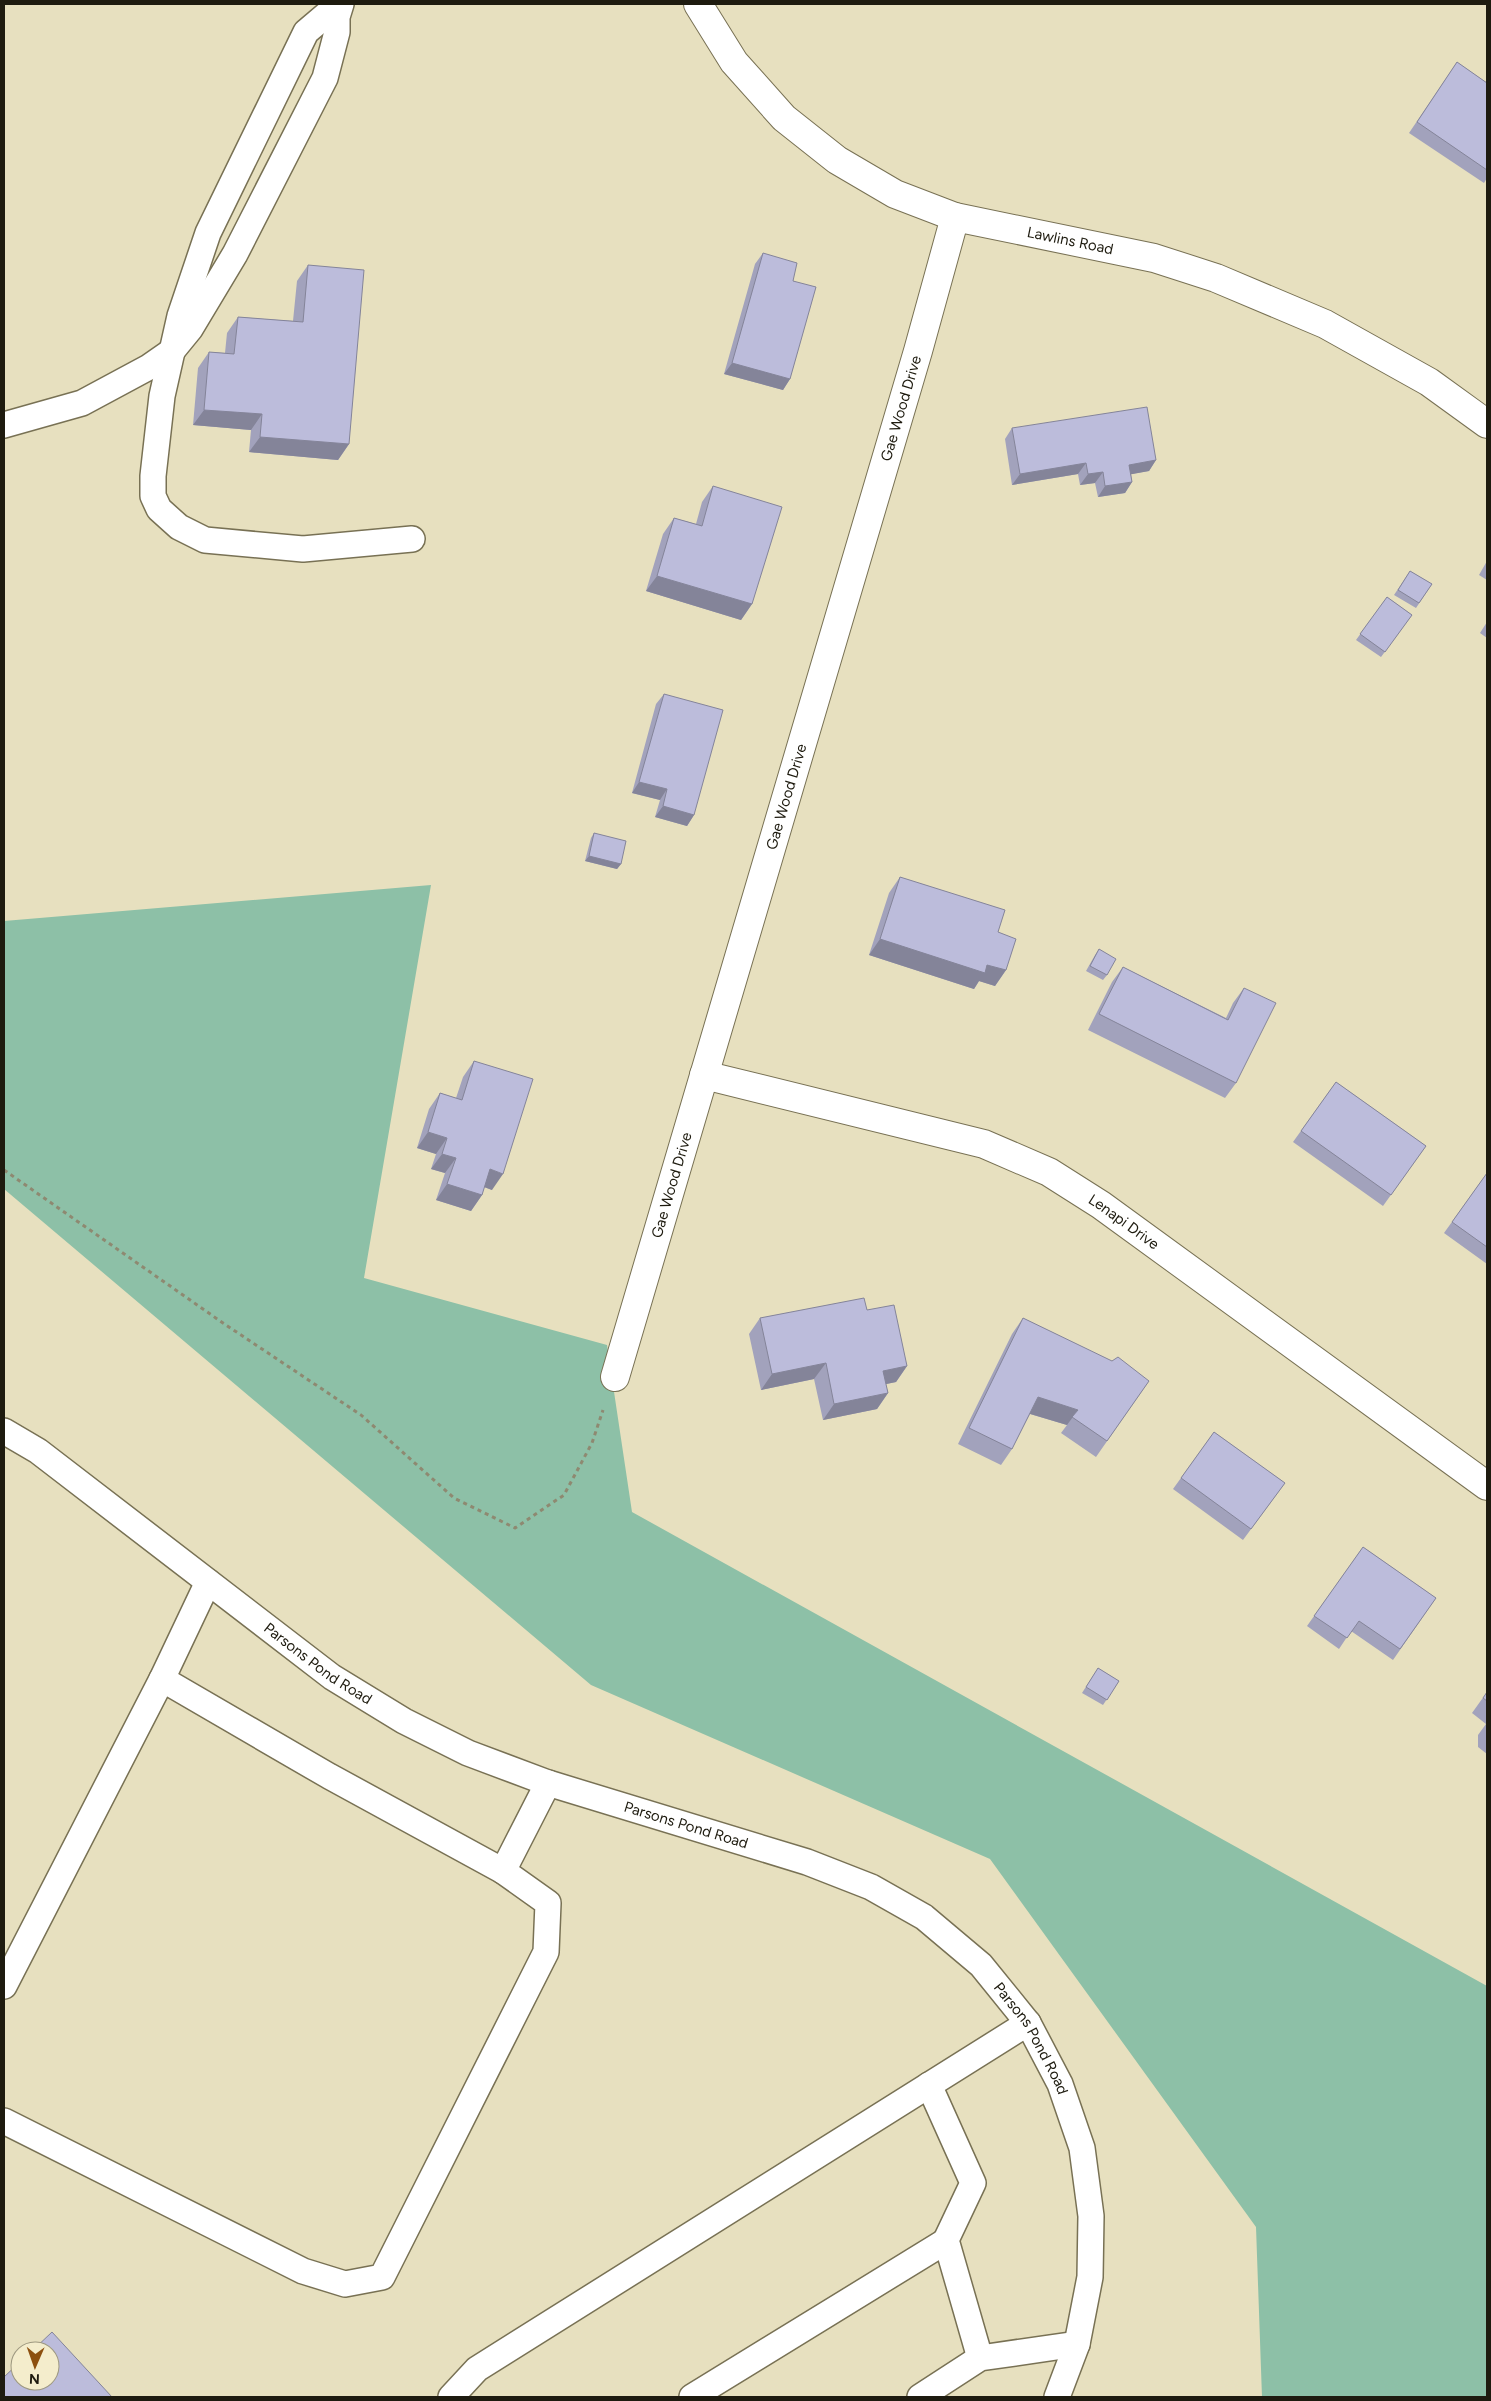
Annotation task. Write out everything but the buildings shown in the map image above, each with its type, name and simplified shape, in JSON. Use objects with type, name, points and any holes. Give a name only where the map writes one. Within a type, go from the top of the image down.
[{"type":"street","name":"Lawlins Road","points":[[698,4],[734,62],[784,118],[836,160],[895,194],[955,217],[1154,258],[1216,278],[1325,324],[1429,382],[1487,424]]},
{"type":"street","name":"Gae Wood Drive","points":[[615,1377],[915,361],[955,217]]},
{"type":"street","name":"Lenapi Drive","points":[[704,1075],[984,1144],[1049,1172],[1101,1205],[1487,1486]]},
{"type":"lane","points":[[340,4],[306,32],[208,233],[180,316],[172,351],[156,445],[153,496],[158,509],[179,527],[205,540],[303,549],[412,539]]},
{"type":"lane","points":[[4,425],[82,403],[149,367],[172,351],[190,329],[235,254],[325,78],[337,32],[337,17],[340,4]]},
{"type":"lane","name":"Parsons Pond Road","points":[[4,1431],[38,1451],[332,1677],[404,1721],[468,1753],[548,1783],[807,1862],[871,1886],[924,1917],[981,1966],[1028,2023],[1060,2084],[1082,2148],[1091,2224],[1090,2277],[1077,2344],[1057,2397]]},
{"type":"lane","points":[[4,1986],[162,1679],[208,1582]]},
{"type":"lane","points":[[4,2121],[303,2271],[345,2284],[382,2277],[546,1952],[548,1903],[503,1871],[329,1776],[162,1679]]},
{"type":"lane","points":[[503,1871],[548,1783]]},
{"type":"lane","points":[[451,2397],[476,2369],[1028,2023]]},
{"type":"lane","points":[[692,2397],[946,2241],[973,2183],[929,2085]]},
{"type":"lane","points":[[946,2241],[980,2358]]},
{"type":"lane","points":[[920,2397],[980,2358],[1077,2344]]},
{"type":"path","points":[[4,1170],[223,1324],[361,1415],[454,1498],[515,1528],[564,1495],[592,1444],[615,1377]]},
{"type":"green space","points":[[431,885],[364,1278],[607,1345],[632,1512],[1487,1986],[1487,2397],[1262,2397],[1256,2227],[990,1859],[591,1685],[4,1189],[4,921]]}]
